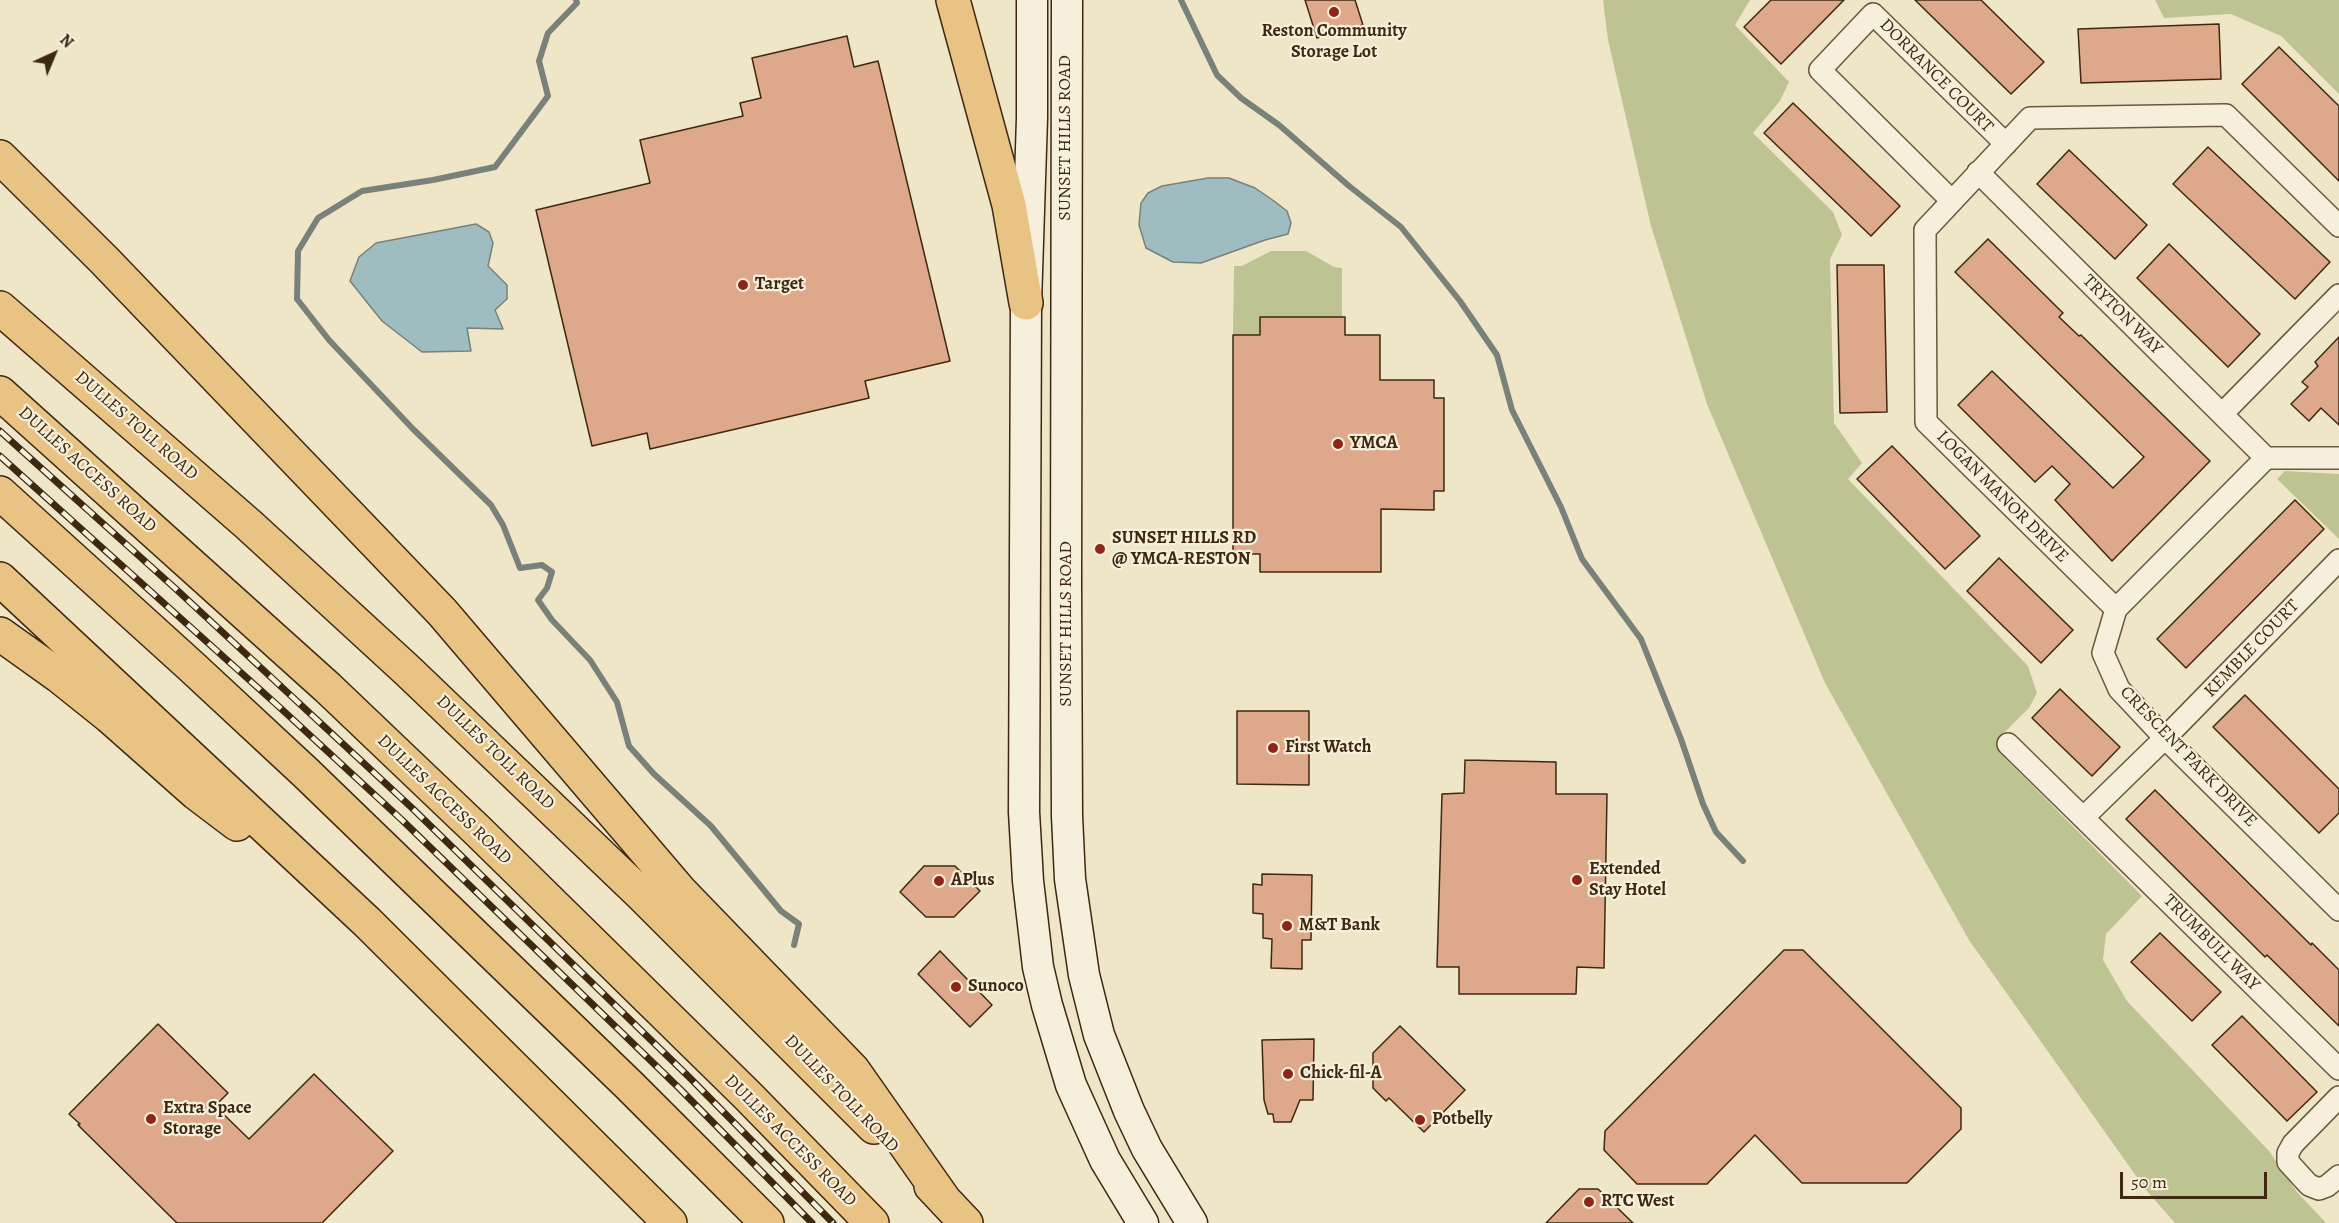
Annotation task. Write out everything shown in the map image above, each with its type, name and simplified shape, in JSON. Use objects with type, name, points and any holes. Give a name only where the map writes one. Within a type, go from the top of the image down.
[{"type":"highway","points":[[954,0],[1009,205],[1026,303]]},
{"type":"highway","points":[[0,158],[104,260],[442,612],[673,884],[853,1070],[955,1212]]},
{"type":"highway","name":"DULLES TOLL ROAD","points":[[0,309],[249,525],[487,745],[718,970],[955,1212]]},
{"type":"highway","name":"DULLES ACCESS ROAD","points":[[0,393],[328,688],[478,831],[740,1088],[872,1223]]},
{"type":"highway","points":[[0,493],[306,773],[630,1086],[767,1223]]},
{"type":"highway","points":[[0,579],[367,922],[670,1223]]},
{"type":"highway","points":[[0,634],[85,696],[196,794],[367,922]]},
{"type":"main road","name":"SUNSET HILLS ROAD","points":[[1032,0],[1032,118],[1026,303],[1024,812],[1026,861],[1038,967],[1071,1085],[1105,1160],[1143,1223]]},
{"type":"main road","name":"SUNSET HILLS ROAD","points":[[1067,0],[1066,583],[1067,816],[1070,879],[1084,975],[1099,1035],[1125,1102],[1147,1149],[1192,1223]]},
{"type":"street","name":"DORRANCE COURT","points":[[1951,200],[1820,70],[1873,14],[2006,144]]},
{"type":"street","name":"LOGAN MANOR DRIVE","points":[[2116,609],[1926,422],[1925,230],[2030,118],[2226,115],[2339,226]]},
{"type":"street","name":"TRYTON WAY","points":[[1978,172],[2266,458]]},
{"type":"street","points":[[2222,414],[2339,295]]},
{"type":"street","points":[[2266,458],[2339,458]]},
{"type":"street","name":"CRESCENT PARK DRIVE","points":[[2266,458],[2116,609],[2103,653],[2119,689],[2165,738],[2339,910]]},
{"type":"street","name":"KEMBLE COURT","points":[[2165,738],[2339,560]]},
{"type":"street","points":[[2084,817],[2165,738]]},
{"type":"street","name":"TRUMBULL WAY","points":[[2008,744],[2339,1069]]},
{"type":"street","points":[[2339,1097],[2293,1144],[2288,1153],[2288,1162],[2309,1185],[2319,1189],[2327,1186],[2339,1176]]},
{"type":"green space","points":[[1603,0],[1750,0],[1735,25],[1789,82],[1780,101],[1753,133],[1833,212],[1842,235],[1830,259],[1834,423],[1862,463],[1848,479],[2028,666],[2037,693],[2029,708],[1996,741],[2005,758],[2142,896],[2106,934],[2103,960],[2127,1001],[2269,1151],[2297,1192],[2326,1223],[2175,1223],[2146,1190],[1969,940],[1825,683],[1707,404],[1651,226],[1608,40]]},
{"type":"green space","points":[[2155,0],[2339,0],[2339,94],[2281,36],[2231,14],[2164,18]]},
{"type":"green space","points":[[1271,251],[1306,251],[1334,267],[1342,268],[1342,317],[1260,317],[1260,335],[1233,335],[1234,266],[1242,266]]},
{"type":"green space","points":[[2285,471],[2339,474],[2339,539],[2277,479]]},
{"type":"water","points":[[1208,178],[1229,178],[1255,188],[1274,201],[1287,211],[1291,223],[1288,234],[1201,263],[1173,262],[1146,248],[1139,225],[1141,203],[1148,193],[1162,186]]},
{"type":"water","points":[[476,224],[489,232],[493,243],[488,266],[507,285],[507,299],[495,310],[503,329],[467,328],[471,351],[422,352],[382,321],[350,281],[359,257],[376,243]]},
{"type":"building","name":"Reston Community Storage Lot","points":[[1305,0],[1355,0],[1363,25],[1317,38]]},
{"type":"building","points":[[1771,0],[1844,0],[1781,64],[1744,27]]},
{"type":"building","points":[[1915,0],[1981,0],[2044,62],[2011,94]]},
{"type":"building","points":[[2219,24],[2221,79],[2081,83],[2078,29]]},
{"type":"building","name":"Target","points":[[847,36],[854,67],[878,61],[950,361],[865,381],[869,398],[650,449],[647,433],[592,446],[536,210],[650,183],[640,140],[743,116],[740,103],[761,98],[752,58]]},
{"type":"building","points":[[2279,47],[2339,106],[2339,181],[2242,84]]},
{"type":"building","points":[[1793,103],[1900,206],[1871,236],[1764,133]]},
{"type":"building","points":[[2208,147],[2330,262],[2295,299],[2173,184]]},
{"type":"building","points":[[2069,150],[2147,225],[2115,259],[2037,184]]},
{"type":"building","points":[[1988,239],[2063,313],[2059,317],[2079,336],[2081,335],[2210,461],[2112,561],[2055,500],[2070,484],[2052,466],[2035,482],[1958,405],[1992,371],[2113,488],[2144,457],[1955,272]]},
{"type":"building","points":[[2169,244],[2260,334],[2228,367],[2137,278]]},
{"type":"building","points":[[1837,265],[1884,265],[1887,412],[1840,413]]},
{"type":"building","name":"YMCA","points":[[1260,317],[1345,317],[1345,335],[1380,335],[1380,380],[1434,380],[1434,398],[1444,398],[1444,491],[1434,491],[1434,510],[1381,509],[1381,572],[1260,572],[1260,554],[1233,554],[1233,335],[1260,335]]},
{"type":"building","points":[[2339,337],[2339,425],[2321,408],[2309,421],[2291,404],[2308,387],[2302,382],[2318,366],[2315,362]]},
{"type":"building","points":[[1892,446],[1980,536],[1945,569],[1857,479]]},
{"type":"building","points":[[2295,500],[2324,529],[2186,668],[2157,639]]},
{"type":"building","points":[[1999,558],[2073,630],[2041,663],[1967,591]]},
{"type":"building","points":[[2060,689],[2120,747],[2092,776],[2032,718]]},
{"type":"building","points":[[2245,695],[2339,789],[2339,813],[2319,833],[2213,727]]},
{"type":"building","name":"First Watch","points":[[1237,711],[1309,711],[1309,785],[1237,784]]},
{"type":"building","name":"Extended Stay Hotel","points":[[1465,760],[1556,762],[1556,794],[1607,794],[1604,968],[1577,967],[1576,994],[1459,994],[1459,967],[1437,967],[1442,794],[1464,793]]},
{"type":"building","points":[[2155,790],[2339,970],[2339,1026],[2267,955],[2265,957],[2126,819]]},
{"type":"building","points":[[924,866],[955,866],[980,891],[954,917],[926,917],[900,892]]},
{"type":"building","name":"M&T Bank","points":[[1262,874],[1312,875],[1311,940],[1302,940],[1302,969],[1271,968],[1272,939],[1263,938],[1263,914],[1253,913],[1253,884],[1262,885]]},
{"type":"building","points":[[2160,933],[2221,992],[2192,1021],[2131,962]]},
{"type":"building","points":[[1784,950],[1803,950],[1961,1108],[1961,1129],[1907,1183],[1802,1183],[1755,1135],[1707,1184],[1637,1184],[1604,1150],[1605,1131]]},
{"type":"building","points":[[940,951],[992,1005],[970,1027],[918,974]]},
{"type":"building","points":[[2242,1016],[2317,1092],[2287,1121],[2212,1045]]},
{"type":"building","name":"Extra Space Storage","points":[[158,1024],[228,1093],[215,1106],[249,1139],[314,1074],[393,1151],[322,1223],[177,1223],[69,1114]]},
{"type":"building","points":[[1400,1026],[1465,1090],[1424,1132],[1389,1098],[1386,1101],[1373,1088],[1373,1053]]},
{"type":"building","name":"Chick-fil-A","points":[[1314,1039],[1313,1100],[1300,1100],[1291,1122],[1274,1122],[1273,1114],[1268,1114],[1264,1100],[1262,1040]]},
{"type":"building","name":"RTC West","points":[[1579,1189],[1598,1189],[1633,1223],[1546,1223]]},
{"type":"waterway","points":[[576,0],[577,3],[548,33],[539,61],[548,96],[495,167],[362,191],[318,218],[298,251],[297,299],[329,340],[413,429],[491,505],[503,525],[520,568],[542,565],[552,572],[547,588],[538,600],[552,620],[590,660],[617,702],[629,746],[654,774],[711,826],[781,911],[799,924],[794,945]]},
{"type":"waterway","points":[[1181,0],[1217,75],[1241,98],[1279,125],[1349,186],[1401,227],[1460,301],[1497,355],[1512,410],[1561,507],[1582,559],[1641,639],[1681,739],[1703,804],[1716,832],[1743,861]]},
{"type":"railway","points":[[0,431],[177,590],[411,807],[689,1077],[833,1223]]},
{"type":"railway","points":[[0,456],[402,820],[680,1089],[812,1223]]},
{"type":"place","name":"Reston Community Storage Lot","points":[[1334,12]]},
{"type":"place","name":"Target","points":[[743,285]]},
{"type":"place","name":"YMCA","points":[[1338,444]]},
{"type":"place","name":"SUNSET HILLS RD @ YMCA-RESTON","points":[[1100,549]]},
{"type":"place","name":"First Watch","points":[[1273,748]]},
{"type":"place","name":"Extended Stay Hotel","points":[[1577,880]]},
{"type":"place","name":"APlus","points":[[939,881]]},
{"type":"place","name":"M&T Bank","points":[[1287,926]]},
{"type":"place","name":"Sunoco","points":[[956,987]]},
{"type":"place","name":"Chick-fil-A","points":[[1288,1074]]},
{"type":"place","name":"Extra Space Storage","points":[[151,1119]]},
{"type":"place","name":"Potbelly","points":[[1420,1120]]},
{"type":"place","name":"RTC West","points":[[1589,1202]]}]
